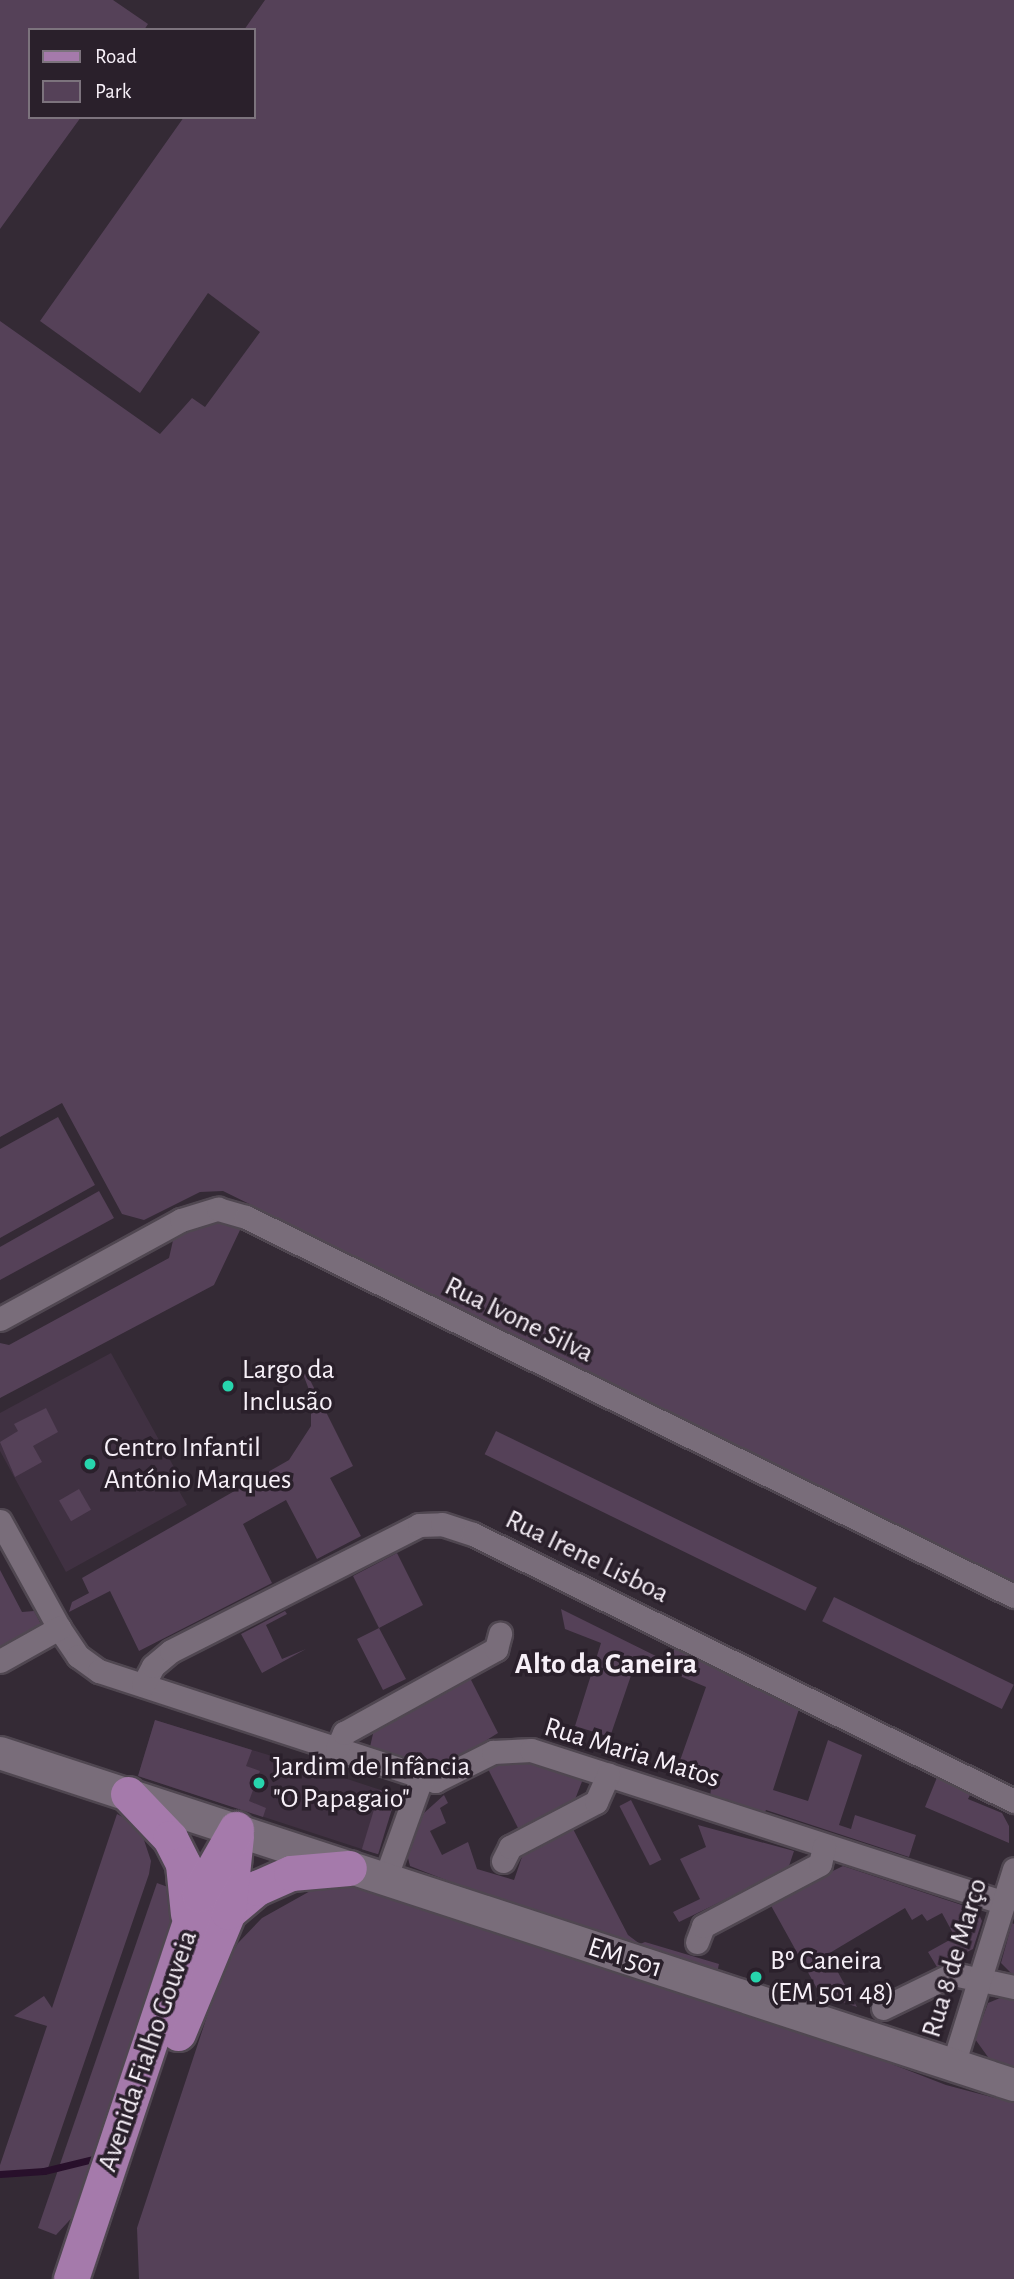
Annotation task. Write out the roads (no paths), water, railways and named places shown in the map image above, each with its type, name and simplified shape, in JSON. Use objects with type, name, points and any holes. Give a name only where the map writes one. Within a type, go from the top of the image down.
[{"type":"main road","name":"EM 501","points":[[0,1753],[1014,2085]]},
{"type":"main road","points":[[128,1794],[170,1839],[183,1864],[189,1893],[187,1937]]},
{"type":"main road","points":[[228,1912],[236,1829]]},
{"type":"main road","name":"Avenida Fialho Gouveia","points":[[71,2279],[212,1866],[236,1829]]},
{"type":"main road","points":[[228,1912],[257,1888],[291,1873],[349,1868]]},
{"type":"main road","name":"Avenida Fialho Gouveia","points":[[94,2279],[186,2012],[228,1912]]},
{"type":"street","name":"Rua Ivone Silva","points":[[0,1319],[181,1220],[218,1209],[246,1217],[1014,1595]]},
{"type":"street","name":"Rua Maria Matos","points":[[0,1521],[59,1628],[88,1665],[435,1781],[493,1752],[531,1750],[1004,1903]]},
{"type":"street","name":"Rua Irene Lisboa","points":[[143,1685],[153,1666],[171,1651],[419,1525],[442,1524],[473,1534],[1014,1801]]},
{"type":"street","points":[[0,1661],[59,1628]]},
{"type":"street","points":[[337,1748],[344,1733],[496,1649],[500,1634]]},
{"type":"street","points":[[503,1861],[510,1847],[596,1802],[608,1775]]},
{"type":"street","points":[[385,1879],[422,1776]]},
{"type":"street","points":[[697,1942],[703,1926],[820,1864],[824,1846]]},
{"type":"street","name":"Rua 8 de Março","points":[[953,2065],[1014,1869]]},
{"type":"street","points":[[883,2008],[953,1974],[1014,1987]]},
{"type":"waterway","points":[[0,2174],[44,2171],[93,2159]]},
{"type":"place","name":"Largo da Inclusão","points":[[228,1386]]},
{"type":"place","name":"Centro Infantil António Marques","points":[[90,1464]]},
{"type":"place","name":"Jardim de Infância \"O Papagaio\"","points":[[259,1783]]},
{"type":"place","name":"Bº Caneira (EM 501 48)","points":[[756,1977]]},
{"type":"district","name":"Alto da Caneira","points":[[606,1664]]}]
